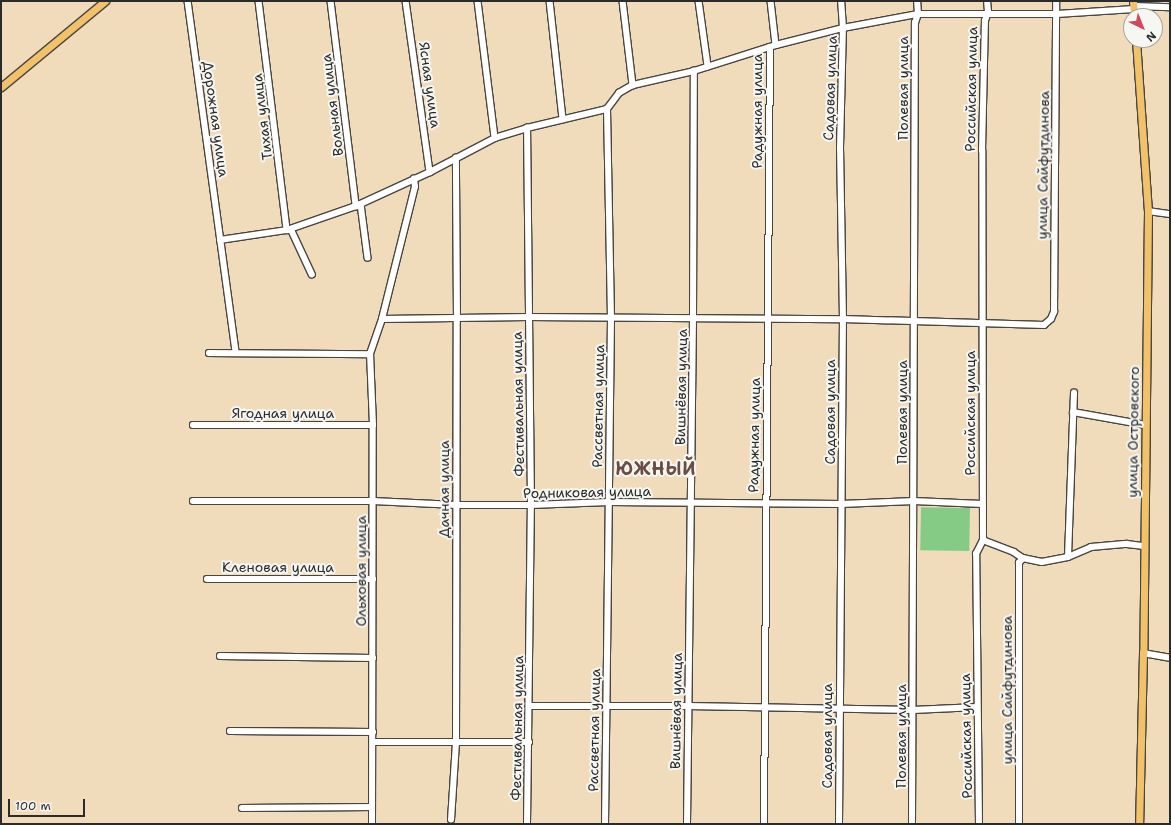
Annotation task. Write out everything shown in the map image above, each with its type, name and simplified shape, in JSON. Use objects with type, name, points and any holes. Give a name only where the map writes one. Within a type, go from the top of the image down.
[{"type":"main road","points":[[1,87],[105,1]]},
{"type":"main road","name":"улица Островского","points":[[1137,48],[1148,211],[1144,653],[1139,824]]},
{"type":"street","name":"Дорожная улица","points":[[188,1],[236,353]]},
{"type":"street","name":"Тихая улица","points":[[259,1],[289,229],[312,274]]},
{"type":"street","name":"Вольная улица","points":[[331,1],[358,205],[368,258]]},
{"type":"street","name":"Ясная улица","points":[[406,1],[430,172]]},
{"type":"street","points":[[478,1],[495,138]]},
{"type":"street","points":[[550,1],[562,119]]},
{"type":"street","points":[[623,1],[633,85]]},
{"type":"street","points":[[699,1],[708,66]]},
{"type":"street","name":"Радужная улица","points":[[771,1],[776,45]]},
{"type":"street","name":"Садовая улица","points":[[839,824],[843,319],[840,148],[844,28],[841,1]]},
{"type":"street","name":"Полевая улица","points":[[912,824],[915,24],[918,14],[917,1]]},
{"type":"street","name":"Российская улица","points":[[979,824],[976,554],[983,540],[982,144],[985,21],[988,12],[987,1]]},
{"type":"street","name":"улица Сайфутдинова","points":[[982,322],[1044,325],[1054,312],[1058,14],[1056,1]]},
{"type":"street","points":[[1134,8],[1155,4],[1170,7]]},
{"type":"street","points":[[220,240],[289,229],[358,205],[430,172],[495,138],[527,128],[607,109],[619,93],[633,85],[694,71],[776,45],[844,28],[918,14],[988,12],[1058,14],[1123,9]]},
{"type":"street","name":"Радужная улица","points":[[764,824],[770,47]]},
{"type":"street","name":"Вишнёвая улица","points":[[688,824],[688,706],[694,318],[694,71]]},
{"type":"street","name":"Рассветная улица","points":[[605,824],[611,318],[607,109]]},
{"type":"street","name":"Фестивальная улица","points":[[527,128],[531,505],[530,706],[527,824]]},
{"type":"street","name":"Дачная улица","points":[[451,820],[456,743],[456,158]]},
{"type":"street","name":"Ольховая улица","points":[[372,824],[374,658],[373,425],[370,354],[382,319],[415,187],[414,179]]},
{"type":"street","points":[[1148,211],[1170,214]]},
{"type":"street","points":[[382,319],[528,317],[843,319],[982,322]]},
{"type":"street","points":[[209,353],[370,354]]},
{"type":"street","points":[[1068,557],[1074,393]]},
{"type":"street","points":[[1073,412],[1146,425]]},
{"type":"street","name":"Ягодная улица","points":[[192,425],[373,425]]},
{"type":"street","name":"Родниковая улица","points":[[193,501],[373,501],[456,505],[531,505],[609,502],[692,504],[766,502],[841,504],[914,501],[982,504]]},
{"type":"street","points":[[983,540],[1014,552],[1023,558],[1042,562],[1068,557],[1091,547],[1127,544],[1144,546]]},
{"type":"street","name":"улица Сайфутдинова","points":[[1019,824],[1019,563],[1023,558]]},
{"type":"street","name":"Кленовая улица","points":[[207,579],[373,579]]},
{"type":"street","points":[[1144,653],[1170,658]]},
{"type":"street","points":[[220,656],[374,658]]},
{"type":"street","points":[[530,706],[688,706],[913,710],[977,707]]},
{"type":"street","points":[[230,731],[373,732]]},
{"type":"street","points":[[373,742],[529,742]]},
{"type":"street","points":[[242,808],[372,807]]},
{"type":"green space","points":[[921,507],[970,508],[969,551],[920,550]]},
{"type":"district","name":"ЮЖНЫЙ","points":[[656,469]]}]
